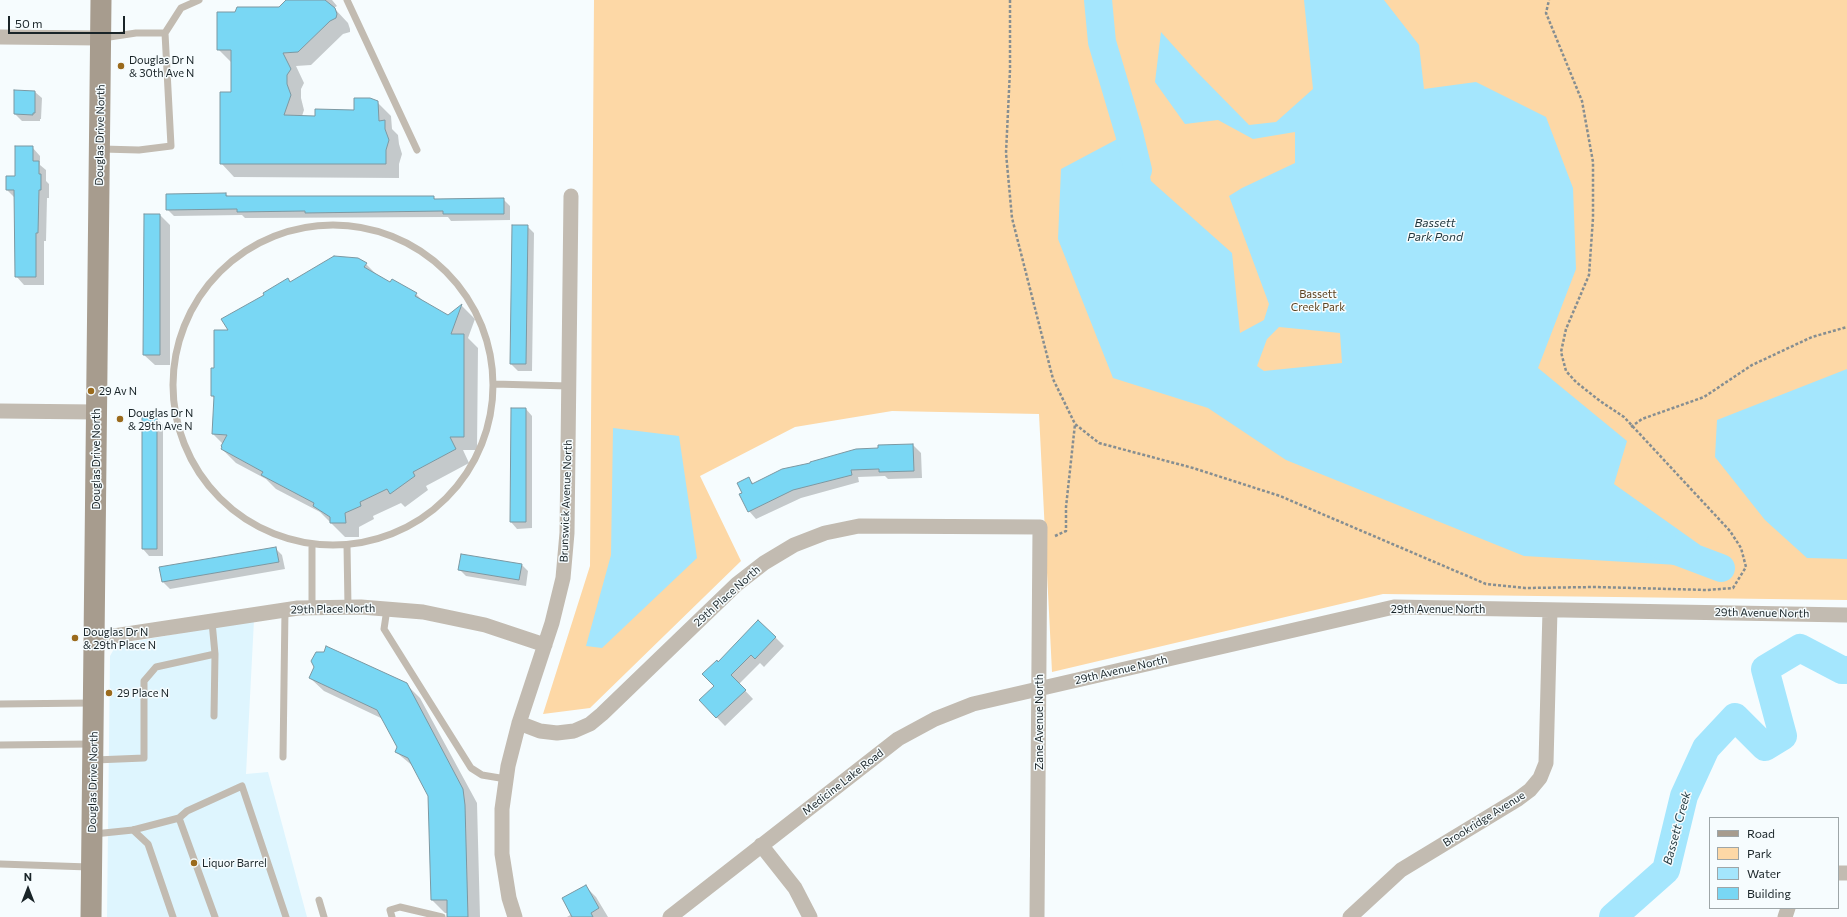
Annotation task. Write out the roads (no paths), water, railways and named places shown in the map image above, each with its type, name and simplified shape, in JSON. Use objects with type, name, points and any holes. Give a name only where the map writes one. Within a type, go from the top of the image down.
[{"type":"street","name":"Douglas Drive North","points":[[91,917],[101,0]]},
{"type":"street","points":[[0,37],[101,38]]},
{"type":"street","name":"Brunswick Avenue North","points":[[515,917],[509,898],[502,854],[502,810],[506,779],[519,723],[544,645],[563,578],[567,533],[570,386],[571,196]]},
{"type":"street","points":[[0,411],[96,412]]},
{"type":"street","name":"29th Place North","points":[[519,723],[540,731],[557,733],[574,731],[590,724],[737,584],[764,562],[794,545],[825,533],[866,525],[1040,527]]},
{"type":"street","name":"Zane Avenue North","points":[[1037,917],[1040,527]]},
{"type":"street","name":"29th Place North","points":[[94,638],[212,622],[285,610],[348,607],[423,612],[485,625],[544,645]]},
{"type":"street","name":"29th Avenue North","points":[[1039,689],[1394,607],[1847,615]]},
{"type":"street","name":"Brookridge Avenue","points":[[1350,917],[1374,893],[1401,870],[1518,799],[1530,790],[1540,778],[1546,763],[1550,610]]},
{"type":"street","name":"Medicine Lake Road","points":[[670,917],[898,739],[935,719],[973,704],[1039,689]]},
{"type":"street","points":[[761,845],[795,888],[810,917]]},
{"type":"lane","points":[[100,149],[139,150],[171,146],[165,33],[181,8],[199,0]]},
{"type":"lane","points":[[347,0],[417,150]]},
{"type":"lane","points":[[101,38],[136,33],[165,33]]},
{"type":"lane","points":[[322,224],[374,229],[422,250],[460,286],[486,332],[494,384],[488,431],[467,474],[435,509],[394,534],[347,545],[312,544],[261,529],[218,498],[188,456],[173,406],[174,354],[193,304],[226,264],[271,236],[322,224]]},
{"type":"lane","points":[[494,384],[570,386]]},
{"type":"lane","points":[[312,544],[312,608]]},
{"type":"lane","points":[[347,545],[348,607]]},
{"type":"lane","points":[[387,609],[384,629],[471,768],[482,775],[506,779]]},
{"type":"lane","points":[[283,757],[285,610]]},
{"type":"lane","points":[[212,622],[215,654],[214,716]]},
{"type":"lane","points":[[0,745],[93,752],[144,758],[144,682],[156,667],[215,654]]},
{"type":"lane","points":[[0,704],[94,703]]},
{"type":"lane","points":[[92,834],[133,830],[179,818],[187,811],[242,786],[286,917]]},
{"type":"lane","points":[[179,818],[215,917]]},
{"type":"lane","points":[[133,830],[148,844],[173,917]]},
{"type":"lane","points":[[0,864],[91,867]]},
{"type":"lane","points":[[319,900],[324,917]]},
{"type":"lane","points":[[392,917],[390,910],[400,907],[442,917]]},
{"type":"water","name":"Bassett Park Pond","points":[[1304,0],[1384,0],[1419,45],[1424,89],[1476,82],[1546,117],[1573,188],[1576,269],[1538,368],[1627,441],[1614,484],[1700,545],[1695,566],[1524,556],[1286,460],[1208,408],[1113,378],[1058,239],[1061,169],[1140,127],[1151,181],[1232,253],[1240,333],[1264,320],[1269,304],[1229,196],[1242,188],[1295,163],[1295,132],[1253,139],[1218,120],[1185,124],[1155,82],[1161,32],[1196,71],[1249,125],[1276,122],[1313,89]],"holes":[[[1279,327],[1340,333],[1342,363],[1264,371],[1257,366],[1267,339]]]},
{"type":"water","points":[[1847,369],[1847,559],[1807,558],[1765,520],[1715,457],[1717,420]]},
{"type":"water","points":[[613,428],[679,436],[697,558],[602,648],[586,646],[611,555]]},
{"type":"waterway","points":[[1098,0],[1102,42],[1129,133],[1138,170]]},
{"type":"waterway","points":[[1660,545],[1721,568]]},
{"type":"waterway","name":"Bassett Creek","points":[[1613,917],[1666,870],[1684,796],[1706,748],[1735,717],[1765,747],[1783,736],[1765,669],[1800,648],[1842,670],[1847,670]]},
{"type":"place","name":"Douglas Dr N & 30th Ave N","points":[[121,66]]},
{"type":"place","name":"29 Av N","points":[[91,391]]},
{"type":"place","name":"Douglas Dr N & 29th Ave N","points":[[120,419]]},
{"type":"place","name":"Douglas Dr N & 29th Place N","points":[[75,638]]},
{"type":"place","name":"29 Place N","points":[[109,693]]},
{"type":"place","name":"Liquor Barrel","points":[[194,863]]},
{"type":"park label","name":"Bassett Creek Park","points":[[1318,300]]}]
